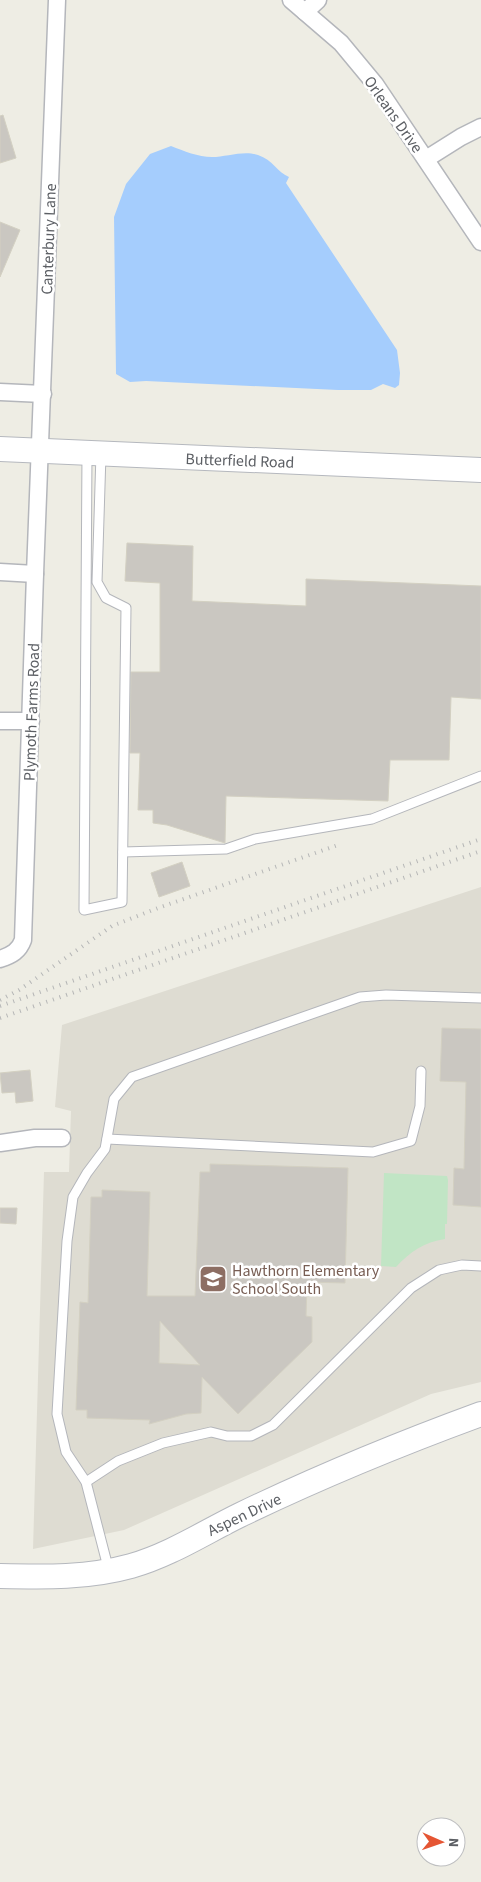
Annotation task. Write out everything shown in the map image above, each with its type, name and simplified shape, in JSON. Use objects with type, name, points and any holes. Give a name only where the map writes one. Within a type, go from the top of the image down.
[{"type":"street","name":"Canterbury Lane","points":[[41,452],[57,0]]},
{"type":"street","name":"Orleans Drive","points":[[291,0],[341,43],[375,84],[481,242]]},
{"type":"street","points":[[305,12],[318,0]]},
{"type":"street","points":[[426,159],[481,127]]},
{"type":"street","points":[[0,392],[43,394]]},
{"type":"street","name":"Butterfield Road","points":[[0,449],[481,470]]},
{"type":"street","name":"Plymoth Farms Road","points":[[0,959],[11,955],[20,948],[23,940],[41,452]]},
{"type":"street","points":[[0,572],[35,574]]},
{"type":"street","points":[[0,721],[31,721]]},
{"type":"street","points":[[0,1143],[35,1138],[62,1138]]},
{"type":"street","name":"Aspen Drive","points":[[0,1576],[49,1578],[91,1575],[131,1566],[155,1558],[240,1515],[360,1460],[481,1414]]},
{"type":"lane","points":[[94,454],[97,582],[106,598],[126,608],[122,902],[84,910],[94,454]]},
{"type":"lane","points":[[123,852],[226,849],[255,839],[372,819],[481,776]]},
{"type":"lane","points":[[109,1571],[86,1482],[66,1452],[57,1414],[67,1250],[73,1197],[87,1172],[106,1149],[114,1099],[132,1077],[360,997],[386,995],[481,998]]},
{"type":"lane","points":[[107,1139],[373,1152],[411,1141],[420,1106],[421,1071]]},
{"type":"lane","points":[[86,1482],[118,1461],[164,1443],[211,1432],[227,1436],[251,1436],[273,1425],[411,1288],[439,1270],[462,1265],[481,1266]]},
{"type":"shaded area","points":[[481,887],[481,1382],[431,1394],[124,1530],[33,1549],[44,1172],[69,1172],[71,1111],[55,1107],[62,1025]]},
{"type":"green space","points":[[384,1173],[447,1176],[448,1180],[445,1239],[437,1240],[418,1248],[396,1267],[381,1266]]},
{"type":"water","points":[[171,146],[207,157],[247,153],[258,155],[289,177],[286,183],[397,350],[400,373],[399,385],[395,388],[383,384],[371,390],[338,390],[146,381],[130,382],[116,374],[114,217],[126,184],[150,154]]},
{"type":"building","points":[[3,115],[16,158],[0,163],[0,116]]},
{"type":"building","points":[[0,222],[20,230],[0,277]]},
{"type":"building","points":[[127,543],[193,546],[192,601],[306,606],[306,579],[481,586],[481,699],[451,697],[449,760],[390,760],[388,801],[226,796],[225,843],[167,825],[153,823],[153,810],[138,810],[140,753],[130,753],[131,672],[160,672],[160,583],[125,581]]},
{"type":"building","points":[[182,862],[190,886],[159,897],[151,873]]},
{"type":"building","points":[[442,1028],[481,1029],[481,1207],[453,1205],[454,1168],[464,1169],[466,1082],[440,1081]]},
{"type":"building","points":[[30,1070],[33,1101],[16,1103],[15,1092],[2,1093],[0,1073]]},
{"type":"building","points":[[210,1164],[348,1168],[345,1283],[307,1282],[306,1316],[312,1317],[312,1342],[238,1414],[202,1377],[201,1413],[186,1414],[149,1424],[150,1420],[87,1418],[87,1410],[76,1410],[80,1302],[88,1303],[91,1197],[102,1197],[102,1190],[150,1192],[147,1296],[195,1296],[200,1172],[210,1172]],"holes":[[[160,1321],[200,1365],[159,1363]]]},
{"type":"building","points":[[0,1208],[17,1208],[16,1224],[0,1223]]},
{"type":"railway","points":[[0,1006],[481,839]]},
{"type":"railway","points":[[0,1000],[19,990],[112,926],[341,844]]},
{"type":"railway","points":[[0,1018],[481,851]]},
{"type":"place","name":"Hawthorn Elementary School South","points":[[213,1279]]}]
